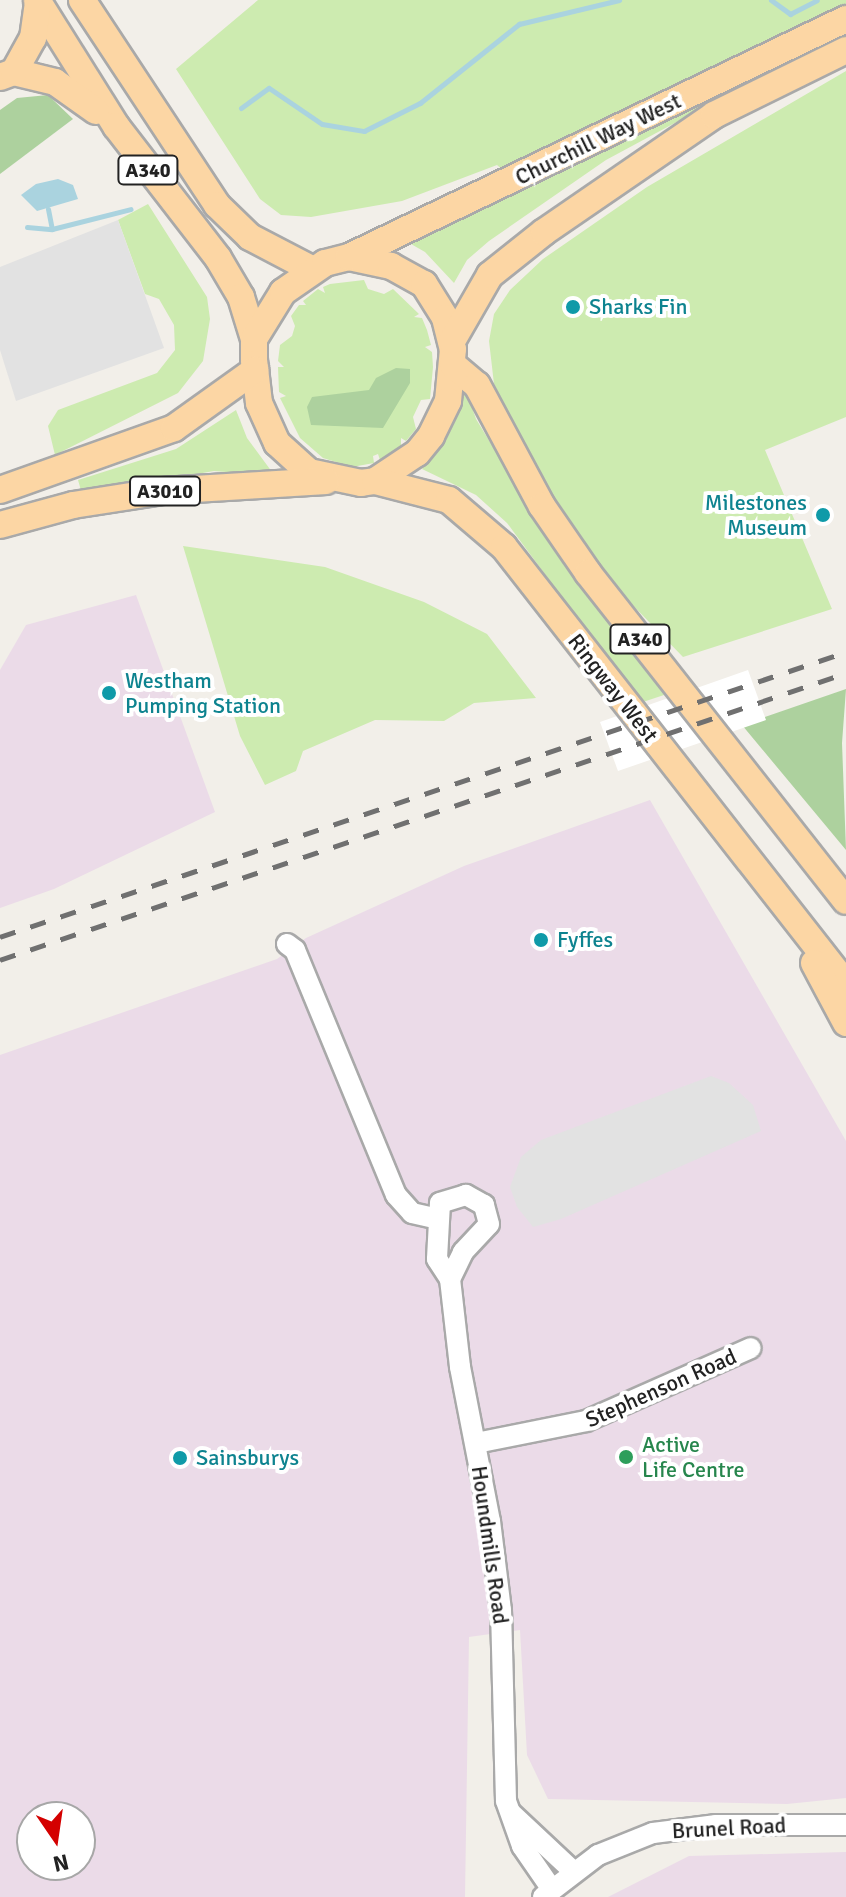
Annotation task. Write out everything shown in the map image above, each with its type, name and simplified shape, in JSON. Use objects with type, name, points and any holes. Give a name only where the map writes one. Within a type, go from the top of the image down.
[{"type":"main road","name":"A340","points":[[82,0],[124,71],[217,205],[250,237],[313,270]]},
{"type":"main road","name":"A340","points":[[38,1],[116,126],[218,258],[241,297],[254,339]]},
{"type":"main road","points":[[38,1],[33,38],[7,74],[55,82],[116,126]]},
{"type":"main road","name":"Churchill Way West","points":[[349,257],[846,19]]},
{"type":"main road","name":"Churchill Way West","points":[[452,353],[490,275],[544,232],[714,115],[846,50]]},
{"type":"main road","points":[[349,257],[391,266],[424,284],[452,353],[448,401],[431,436],[417,453],[375,481],[333,481],[309,472],[277,443],[259,403],[254,339],[275,301],[313,270],[349,257]]},
{"type":"main road","name":"A340","points":[[452,353],[477,385],[536,497],[588,573],[846,901]]},
{"type":"main road","name":"A3010","points":[[0,490],[174,428],[255,370]]},
{"type":"main road","name":"A3010","points":[[0,525],[73,505],[162,491],[333,481]]},
{"type":"main road","name":"Ringway West","points":[[375,481],[449,500],[504,547],[846,984]]},
{"type":"main road","points":[[746,773],[846,881]]},
{"type":"main road","points":[[782,902],[846,1023]]},
{"type":"street","points":[[287,944],[295,950],[396,1195],[412,1213],[437,1219],[440,1203],[466,1195],[484,1205],[488,1217],[485,1232],[463,1252],[450,1279]]},
{"type":"street","name":"Houndmills Road","points":[[437,1219],[437,1259],[450,1279],[501,1610],[504,1788],[522,1846],[547,1893],[572,1870]]},
{"type":"street","name":"Stephenson Road","points":[[476,1443],[586,1421],[751,1348]]},
{"type":"street","points":[[509,1812],[572,1870]]},
{"type":"street","name":"Brunel Road","points":[[572,1870],[624,1842],[683,1827],[846,1825]]},
{"type":"shaded area","points":[[118,220],[164,348],[16,401],[0,350],[0,267]]},
{"type":"shaded area","points":[[136,595],[215,812],[54,889],[0,908],[0,670],[26,625]]},
{"type":"shaded area","points":[[650,800],[846,1141],[846,1798],[787,1804],[548,1799],[527,1755],[520,1630],[469,1637],[465,1897],[0,1897],[0,1055],[277,959],[306,938],[464,866]]},
{"type":"shaded area","points":[[711,1076],[729,1083],[753,1105],[761,1131],[561,1219],[533,1227],[517,1207],[510,1187],[521,1157],[541,1140]]},
{"type":"shaded area","points":[[846,1852],[846,1897],[608,1897],[689,1856]]},
{"type":"green space","points":[[258,0],[846,0],[846,6],[506,173],[497,165],[402,201],[311,217],[281,215],[260,199],[176,69]]},
{"type":"green space","points":[[846,31],[606,160],[489,241],[467,260],[454,283],[425,252],[404,240]]},
{"type":"green space","points":[[846,71],[846,417],[765,450],[832,609],[683,657],[589,560],[554,505],[494,384],[489,341],[494,314],[510,290],[543,259],[647,187]]},
{"type":"green space","points":[[48,95],[73,119],[0,174],[0,110],[17,98]]},
{"type":"green space","points":[[148,204],[207,297],[210,319],[203,361],[178,393],[55,455],[48,426],[58,410],[157,373],[175,350],[174,325],[159,299],[145,294],[118,220]]},
{"type":"green space","points":[[364,280],[368,289],[384,294],[393,289],[419,314],[414,317],[422,318],[427,330],[431,345],[425,347],[432,352],[433,367],[430,399],[421,400],[413,417],[416,429],[406,441],[401,438],[401,446],[387,458],[380,460],[378,454],[373,456],[374,463],[352,467],[323,458],[300,438],[280,398],[286,396],[279,392],[278,367],[284,367],[278,361],[280,345],[292,336],[295,326],[291,316],[299,305],[306,305],[303,301],[318,289],[325,293],[323,287],[330,284]]},
{"type":"green space","points":[[396,368],[410,369],[410,383],[383,428],[311,425],[307,407],[312,397],[369,390],[376,378]]},
{"type":"green space","points":[[466,390],[476,419],[555,549],[670,693],[640,703],[507,523],[476,495],[422,469],[443,445]]},
{"type":"green space","points":[[236,410],[247,438],[275,476],[214,471],[82,494],[78,480],[176,449]]},
{"type":"green space","points":[[183,546],[325,567],[424,602],[487,634],[536,698],[474,703],[444,721],[375,720],[303,751],[296,771],[265,785],[240,736]]},
{"type":"green space","points":[[846,689],[842,743],[846,850],[742,725]]},
{"type":"water","points":[[58,179],[73,185],[78,199],[37,211],[21,195],[36,184]]},
{"type":"pier","points":[[748,670],[766,720],[618,771],[600,722]]},
{"type":"waterway","points":[[241,108],[269,88],[322,124],[364,131],[420,103],[519,24],[619,0]]},
{"type":"waterway","points":[[771,0],[790,14],[817,0]]},
{"type":"waterway","points":[[48,209],[52,229]]},
{"type":"waterway","points":[[27,227],[52,229],[131,209]]},
{"type":"railway","points":[[0,937],[846,652]]},
{"type":"railway","points":[[0,960],[846,673]]},
{"type":"place","name":"Sharks Fin","points":[[573,307]]},
{"type":"place","name":"Milestones Museum","points":[[823,515]]},
{"type":"place","name":"Westham Pumping Station","points":[[109,693]]},
{"type":"place","name":"Fyffes","points":[[541,940]]},
{"type":"place","name":"Active Life Centre","points":[[626,1457]]},
{"type":"place","name":"Sainsburys","points":[[180,1458]]}]
